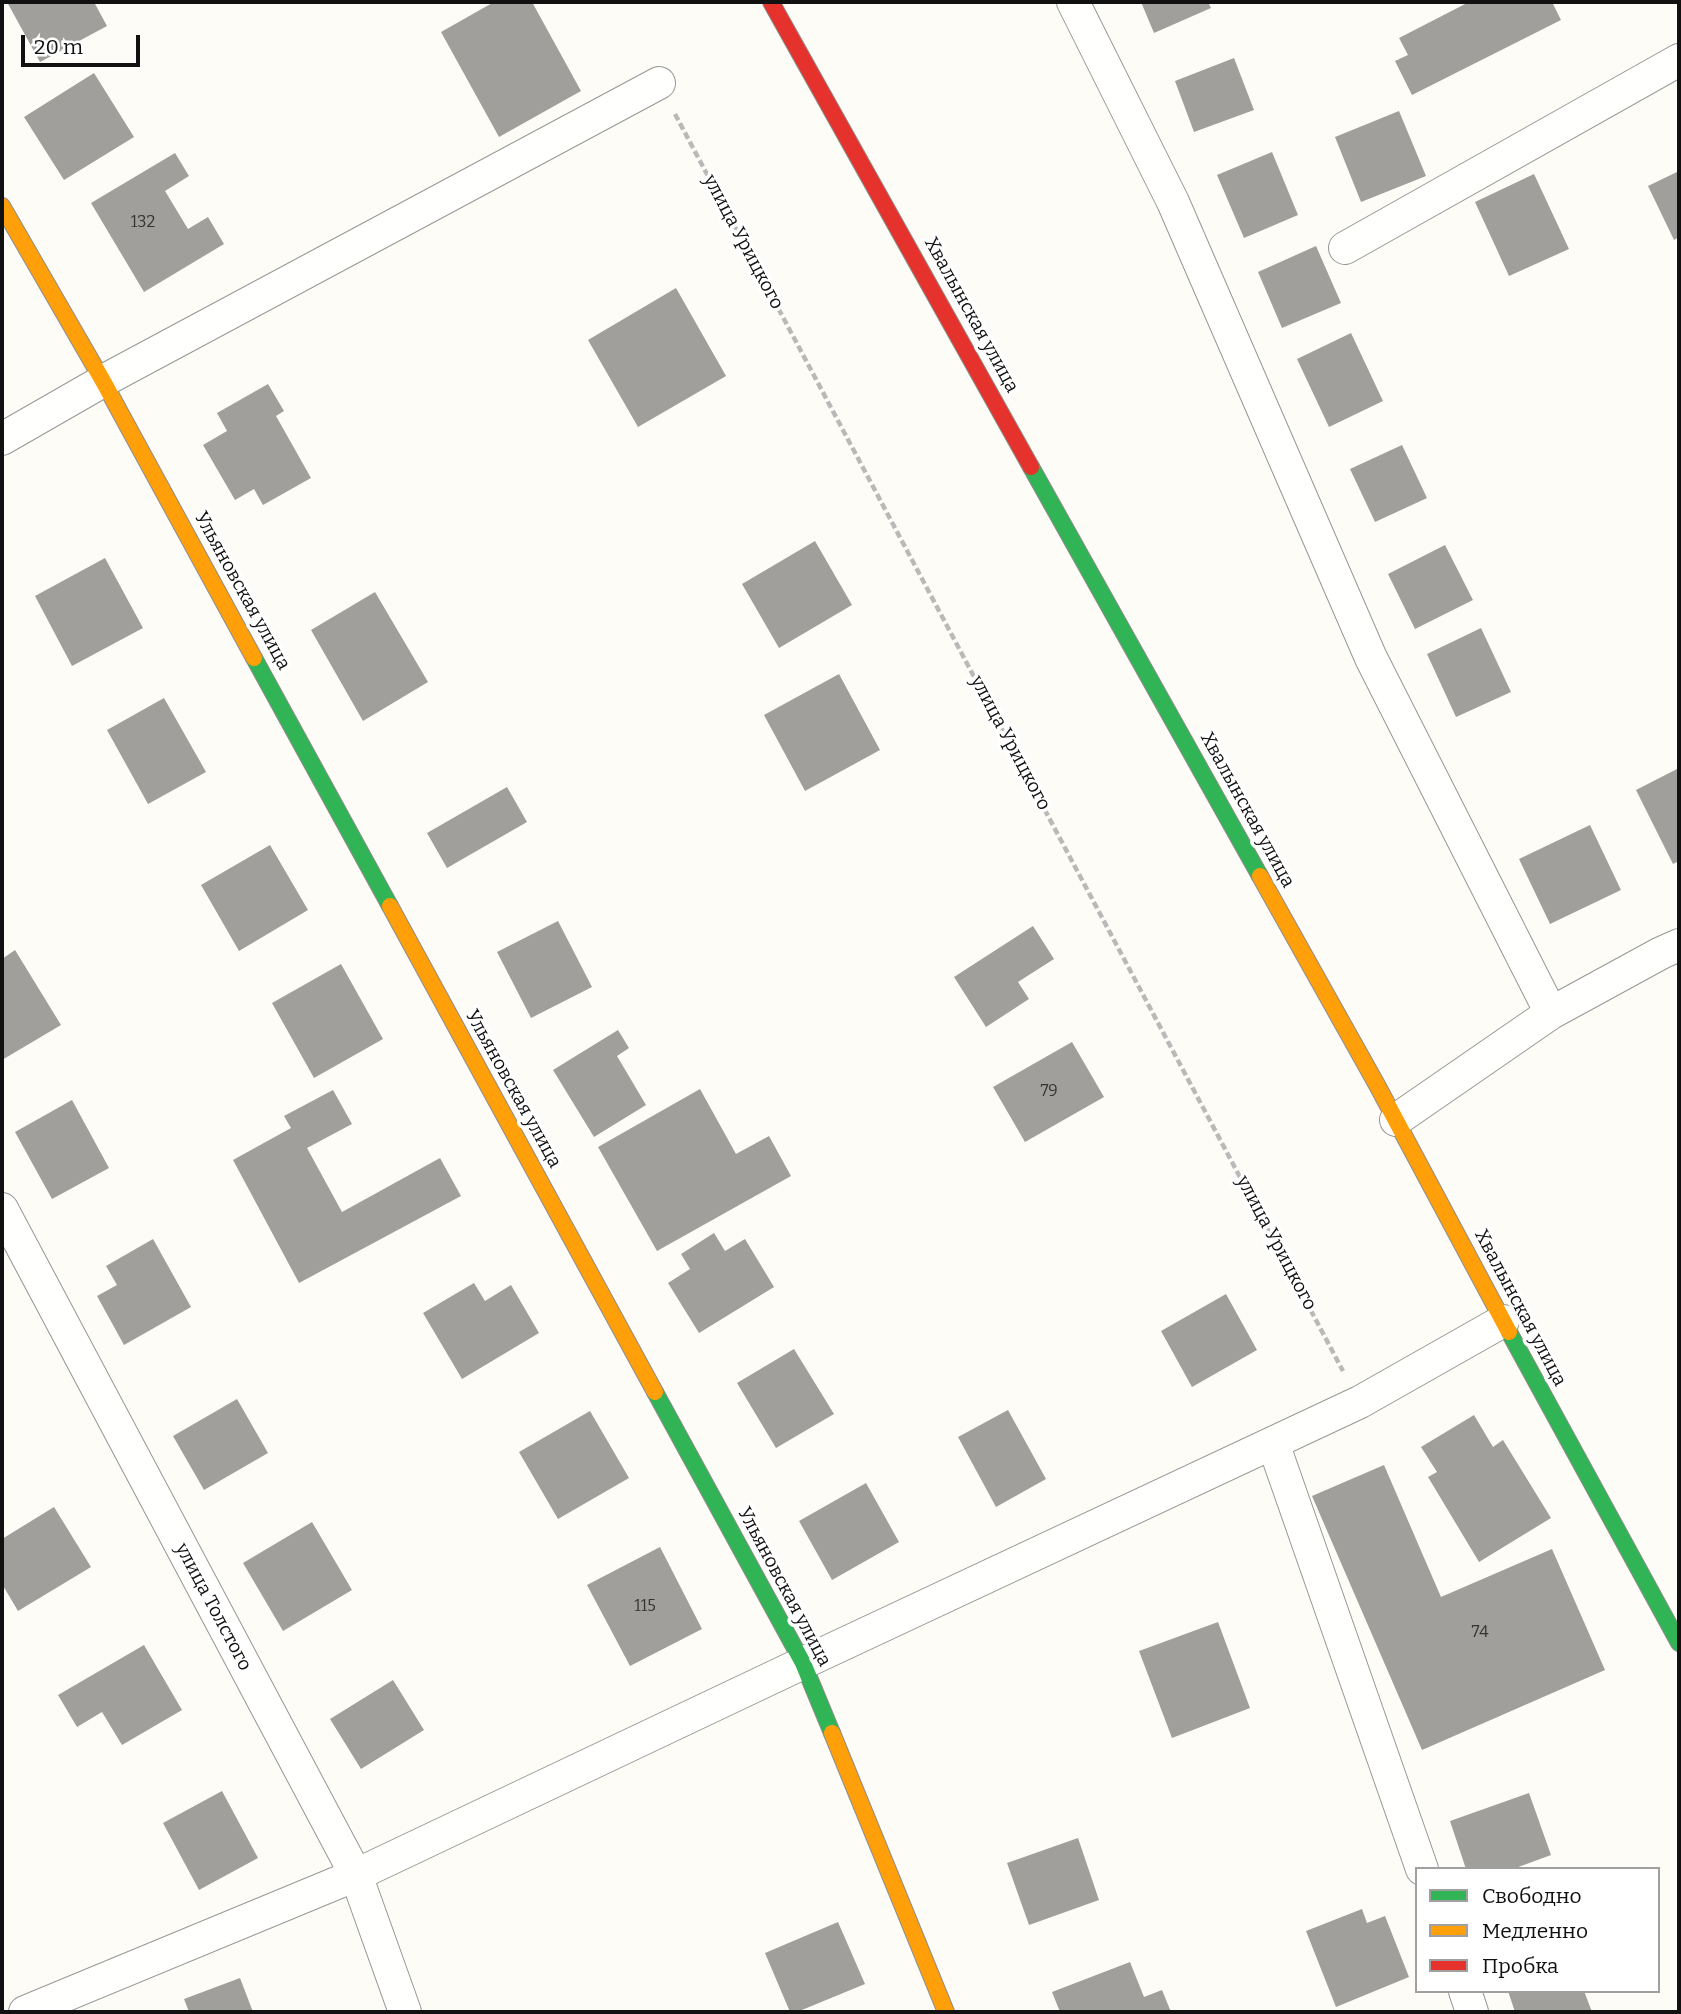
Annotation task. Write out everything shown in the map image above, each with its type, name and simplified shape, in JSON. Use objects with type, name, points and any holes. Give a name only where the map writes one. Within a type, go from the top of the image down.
[{"type":"street","name":"Хвалынская улица","points":[[771,2],[1396,1120],[1679,1643]]},
{"type":"street","points":[[1073,2],[1173,202],[1371,658],[1551,1013]]},
{"type":"street","points":[[1345,248],[1679,60]]},
{"type":"street","points":[[2,439],[103,381],[659,83]]},
{"type":"street","name":"Ульяновская улица","points":[[2,206],[103,381],[803,1663],[946,2012]]},
{"type":"street","points":[[1396,1120],[1551,1013],[1679,945]]},
{"type":"street","name":"улица Толстого","points":[[2,1209],[356,1875],[405,2012]]},
{"type":"street","points":[[24,2012],[356,1875],[1360,1402],[1503,1321]]},
{"type":"street","points":[[1273,1443],[1421,1867]]},
{"type":"street","points":[[1466,1993],[1472,2012]]},
{"type":"path","name":"улица Урицкого","points":[[659,83],[1360,1402]]},
{"type":"building","points":[[7,2],[94,2],[107,26],[40,62]]},
{"type":"building","points":[[494,2],[532,2],[581,91],[499,137],[441,32]]},
{"type":"building","points":[[1141,2],[1208,2],[1211,8],[1154,33]]},
{"type":"building","points":[[1469,2],[1552,2],[1561,20],[1412,95],[1395,61],[1408,55],[1399,38]]},
{"type":"building","points":[[1234,58],[1254,110],[1194,132],[1175,81]]},
{"type":"building","points":[[94,73],[134,137],[64,180],[24,117]]},
{"type":"building","points":[[1399,111],[1426,176],[1361,202],[1335,137]]},
{"type":"building","points":[[1272,152],[1298,215],[1244,238],[1217,175]]},
{"type":"building","points":[[175,153],[189,176],[165,191],[188,229],[208,217],[224,244],[144,292],[91,203]]},
{"type":"building","points":[[1679,171],[1679,237],[1674,240],[1648,186]]},
{"type":"building","points":[[1534,174],[1569,249],[1509,276],[1475,202]]},
{"type":"building","points":[[1316,246],[1341,303],[1282,328],[1258,272]]},
{"type":"building","points":[[676,288],[726,376],[638,427],[588,340]]},
{"type":"building","points":[[1351,333],[1383,401],[1329,427],[1297,359]]},
{"type":"building","points":[[268,384],[284,411],[276,416],[311,478],[263,505],[254,489],[235,500],[203,445],[227,431],[217,413]]},
{"type":"building","points":[[1402,445],[1427,498],[1375,522],[1350,469]]},
{"type":"building","points":[[815,541],[852,605],[779,648],[742,584]]},
{"type":"building","points":[[1445,545],[1473,600],[1415,629],[1388,574]]},
{"type":"building","points":[[105,558],[143,628],[72,666],[35,596]]},
{"type":"building","points":[[375,592],[428,682],[363,721],[311,630]]},
{"type":"building","points":[[1481,628],[1511,692],[1456,717],[1427,654]]},
{"type":"building","points":[[839,674],[880,750],[805,791],[764,715]]},
{"type":"building","points":[[164,698],[206,772],[148,804],[107,730]]},
{"type":"building","points":[[1679,768],[1679,861],[1673,864],[1636,790]]},
{"type":"building","points":[[507,787],[527,822],[447,868],[427,833]]},
{"type":"building","points":[[1590,825],[1621,890],[1550,924],[1519,859]]},
{"type":"building","points":[[270,845],[308,910],[239,951],[201,885]]},
{"type":"building","points":[[558,921],[592,987],[531,1018],[497,952]]},
{"type":"building","points":[[1033,926],[1054,959],[1018,982],[1029,999],[986,1027],[954,977]]},
{"type":"building","points":[[15,950],[61,1025],[2,1060],[2,959]]},
{"type":"building","points":[[341,964],[383,1039],[314,1078],[272,1003]]},
{"type":"building","points":[[618,1030],[629,1048],[617,1056],[646,1105],[594,1137],[553,1070]]},
{"type":"building","points":[[1072,1042],[1104,1097],[1025,1142],[993,1087]]},
{"type":"building","points":[[700,1089],[736,1154],[769,1136],[791,1176],[657,1251],[598,1147]]},
{"type":"building","points":[[333,1090],[352,1124],[307,1148],[342,1212],[440,1158],[461,1196],[299,1283],[233,1160],[291,1128],[284,1116]]},
{"type":"building","points":[[72,1100],[109,1168],[52,1199],[15,1132]]},
{"type":"building","points":[[714,1233],[725,1251],[745,1239],[774,1287],[699,1333],[668,1283],[690,1269],[681,1254]]},
{"type":"building","points":[[153,1239],[191,1307],[124,1345],[97,1296],[117,1285],[106,1266]]},
{"type":"building","points":[[474,1283],[485,1301],[511,1285],[539,1333],[462,1379],[423,1313]]},
{"type":"building","points":[[1226,1294],[1257,1350],[1192,1387],[1161,1331]]},
{"type":"building","points":[[794,1349],[834,1414],[776,1448],[737,1383]]},
{"type":"building","points":[[237,1399],[268,1453],[204,1490],[173,1436]]},
{"type":"building","points":[[1008,1410],[1046,1479],[996,1507],[958,1437]]},
{"type":"building","points":[[590,1411],[629,1478],[558,1519],[519,1452]]},
{"type":"building","points":[[1474,1415],[1493,1447],[1503,1440],[1551,1518],[1479,1562],[1428,1477],[1437,1472],[1421,1447]]},
{"type":"building","points":[[1384,1465],[1441,1597],[1552,1549],[1605,1670],[1422,1750],[1312,1496]]},
{"type":"building","points":[[866,1483],[899,1542],[832,1580],[799,1521]]},
{"type":"building","points":[[54,1507],[91,1567],[18,1611],[2,1584],[2,1539]]},
{"type":"building","points":[[312,1522],[352,1590],[283,1631],[243,1563]]},
{"type":"building","points":[[660,1547],[702,1629],[630,1666],[587,1585]]},
{"type":"building","points":[[1218,1622],[1250,1708],[1172,1738],[1139,1651]]},
{"type":"building","points":[[144,1645],[182,1710],[122,1745],[102,1712],[77,1727],[58,1695]]},
{"type":"building","points":[[393,1680],[424,1730],[361,1769],[330,1719]]},
{"type":"building","points":[[222,1791],[258,1858],[199,1890],[163,1823]]},
{"type":"building","points":[[1529,1793],[1551,1855],[1518,1867],[1465,1867],[1450,1821]]},
{"type":"building","points":[[1078,1838],[1099,1900],[1029,1925],[1007,1863]]},
{"type":"building","points":[[1362,1909],[1367,1923],[1385,1916],[1409,1977],[1336,2007],[1306,1931]]},
{"type":"building","points":[[838,1922],[865,1984],[797,2012],[790,2012],[765,1953]]},
{"type":"building","points":[[1130,1962],[1144,1997],[1162,1990],[1171,2012],[1060,2012],[1052,1992]]},
{"type":"building","points":[[240,1978],[253,2012],[189,2012],[184,1999]]},
{"type":"building","points":[[1509,1993],[1585,1993],[1592,2012],[1515,2012]]},
{"type":"traffic: fast","points":[[1031,467],[1260,876]]},
{"type":"traffic: fast","points":[[254,658],[390,906]]},
{"type":"traffic: fast","points":[[1509,1332],[1679,1643]]},
{"type":"traffic: fast","points":[[655,1392],[803,1663],[832,1733]]},
{"type":"traffic: slow","points":[[2,206],[103,381],[254,658]]},
{"type":"traffic: slow","points":[[1260,876],[1377,1085],[1509,1332]]},
{"type":"traffic: slow","points":[[390,906],[655,1392]]},
{"type":"traffic: slow","points":[[832,1733],[946,2012]]},
{"type":"traffic: jam","points":[[771,2],[1031,467]]}]
